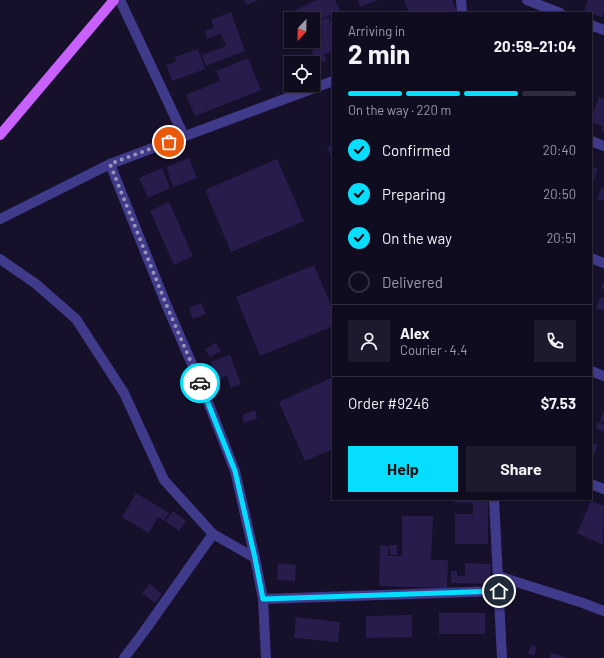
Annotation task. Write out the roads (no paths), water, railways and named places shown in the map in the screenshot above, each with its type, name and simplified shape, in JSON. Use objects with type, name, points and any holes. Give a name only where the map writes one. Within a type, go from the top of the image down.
[{"type":"main road","points":[[0,135],[114,0]]},
{"type":"street","points":[[120,0],[184,136]]},
{"type":"street","points":[[461,0],[462,12]]},
{"type":"street","points":[[527,0],[557,12]]},
{"type":"street","points":[[592,25],[604,30]]},
{"type":"street","points":[[0,219],[110,164],[332,81]]},
{"type":"street","points":[[592,141],[604,146]]},
{"type":"street","points":[[110,164],[235,471],[263,599],[266,658]]},
{"type":"street","points":[[592,258],[604,263]]},
{"type":"street","points":[[0,259],[36,284],[76,319],[124,393],[164,480],[213,534],[255,558]]},
{"type":"street","points":[[592,371],[604,376]]},
{"type":"street","points":[[592,484],[604,489]]},
{"type":"street","points":[[494,500],[502,658]]},
{"type":"street","points":[[124,658],[213,534]]},
{"type":"street","points":[[498,576],[604,611]]},
{"type":"street","points":[[263,599],[499,591]]}]
